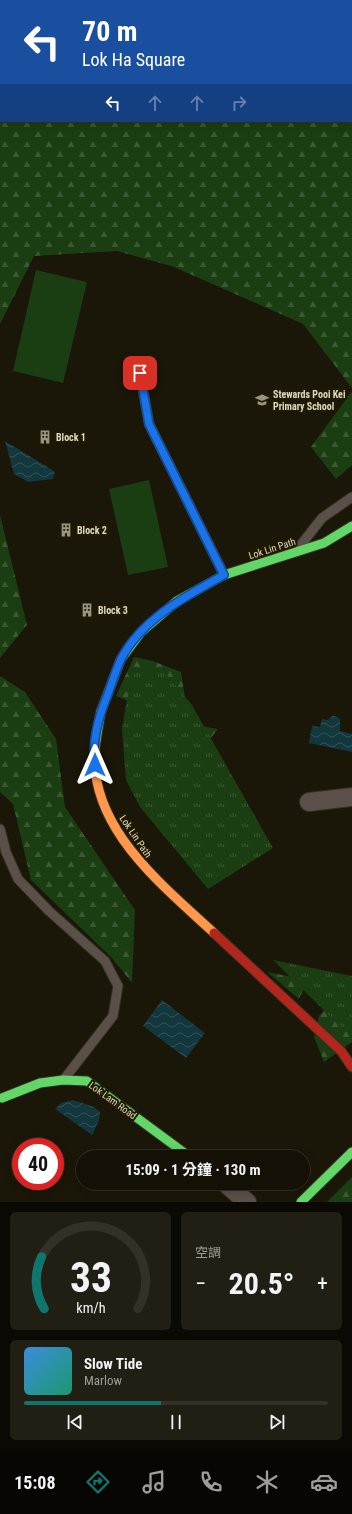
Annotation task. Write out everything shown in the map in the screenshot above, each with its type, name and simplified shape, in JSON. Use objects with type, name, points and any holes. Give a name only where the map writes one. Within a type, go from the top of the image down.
[{"type":"street","points":[[140,373],[149,424],[224,575]]},
{"type":"street","name":"Lok Lin Path","points":[[352,526],[324,543],[224,575],[177,601],[141,632],[122,659],[101,711],[94,754],[98,788],[112,824],[144,869],[341,1051],[352,1067]]},
{"type":"street","points":[[309,802],[352,797]]},
{"type":"street","name":"Lok Lin Path","points":[[341,1051],[352,1054]]},
{"type":"street","name":"Lok Lam Road","points":[[2,1098],[40,1084],[63,1080],[87,1080],[181,1150]]},
{"type":"street","points":[[301,1202],[352,1152]]},
{"type":"street","points":[[233,1190],[247,1202]]},
{"type":"lane","points":[[295,552],[322,518],[352,497]]},
{"type":"lane","points":[[0,829],[6,852],[18,879],[49,911],[105,961],[118,986],[113,1016],[63,1080]]},
{"type":"green space","points":[[0,122],[352,122],[352,388],[303,324],[174,267],[117,251],[34,256],[0,324]]},
{"type":"green space","points":[[36,270],[87,282],[63,383],[13,371]]},
{"type":"green space","points":[[352,391],[352,465],[336,479],[311,447]]},
{"type":"green space","points":[[149,480],[168,567],[128,575],[109,489]]},
{"type":"green space","points":[[0,515],[27,625],[0,658]]},
{"type":"green space","points":[[134,657],[153,661],[181,672],[189,724],[218,729],[197,755],[146,708],[116,696]]},
{"type":"green space","points":[[162,669],[192,705],[273,848],[208,889],[140,807],[126,780],[122,729],[126,704],[135,670]]},
{"type":"green space","points":[[0,676],[25,692],[56,739],[65,807],[135,910],[132,983],[112,958],[31,880],[13,804],[0,792]]},
{"type":"green space","points":[[273,960],[352,976],[352,1035],[344,1030]]},
{"type":"green space","points":[[267,972],[308,980],[299,999]]},
{"type":"green space","points":[[335,998],[352,1014],[352,1042],[324,1062],[314,1037],[319,1016]]},
{"type":"green space","points":[[352,1177],[352,1202],[327,1202]]},
{"type":"water","points":[[5,441],[55,472],[53,479],[28,482],[14,474]]},
{"type":"water","points":[[332,716],[336,716],[340,719],[340,731],[352,734],[352,752],[309,743],[312,726],[320,727],[322,719],[328,720]]},
{"type":"water","points":[[162,1000],[205,1033],[186,1058],[143,1026]]},
{"type":"water","points":[[73,1100],[94,1107],[100,1112],[99,1121],[92,1135],[55,1109],[61,1103]]},
{"type":"traffic: fast","points":[[140,373],[149,424],[224,575]]},
{"type":"traffic: fast","points":[[96,740],[101,711],[121,659],[141,632],[177,601],[224,575],[324,543],[352,526]]},
{"type":"traffic: fast","points":[[2,1098],[40,1083],[63,1080],[87,1081],[181,1150]]},
{"type":"traffic: fast","points":[[301,1202],[352,1152]]},
{"type":"traffic: slow","points":[[96,740],[95,770],[101,798],[113,824],[130,849],[150,872],[214,933]]},
{"type":"traffic: jam","points":[[214,933],[341,1051],[352,1067]]},
{"type":"place","name":"Stewards Pooi Kei Primary School","points":[[262,400]]},
{"type":"place","name":"Block 1","points":[[45,437]]},
{"type":"place","name":"Block 2","points":[[66,530]]},
{"type":"place","name":"Block 3","points":[[87,610]]},
{"type":"route","points":[[95,765],[94,754],[101,711],[122,659],[141,632],[177,601],[224,575],[149,424],[140,373]]}]
